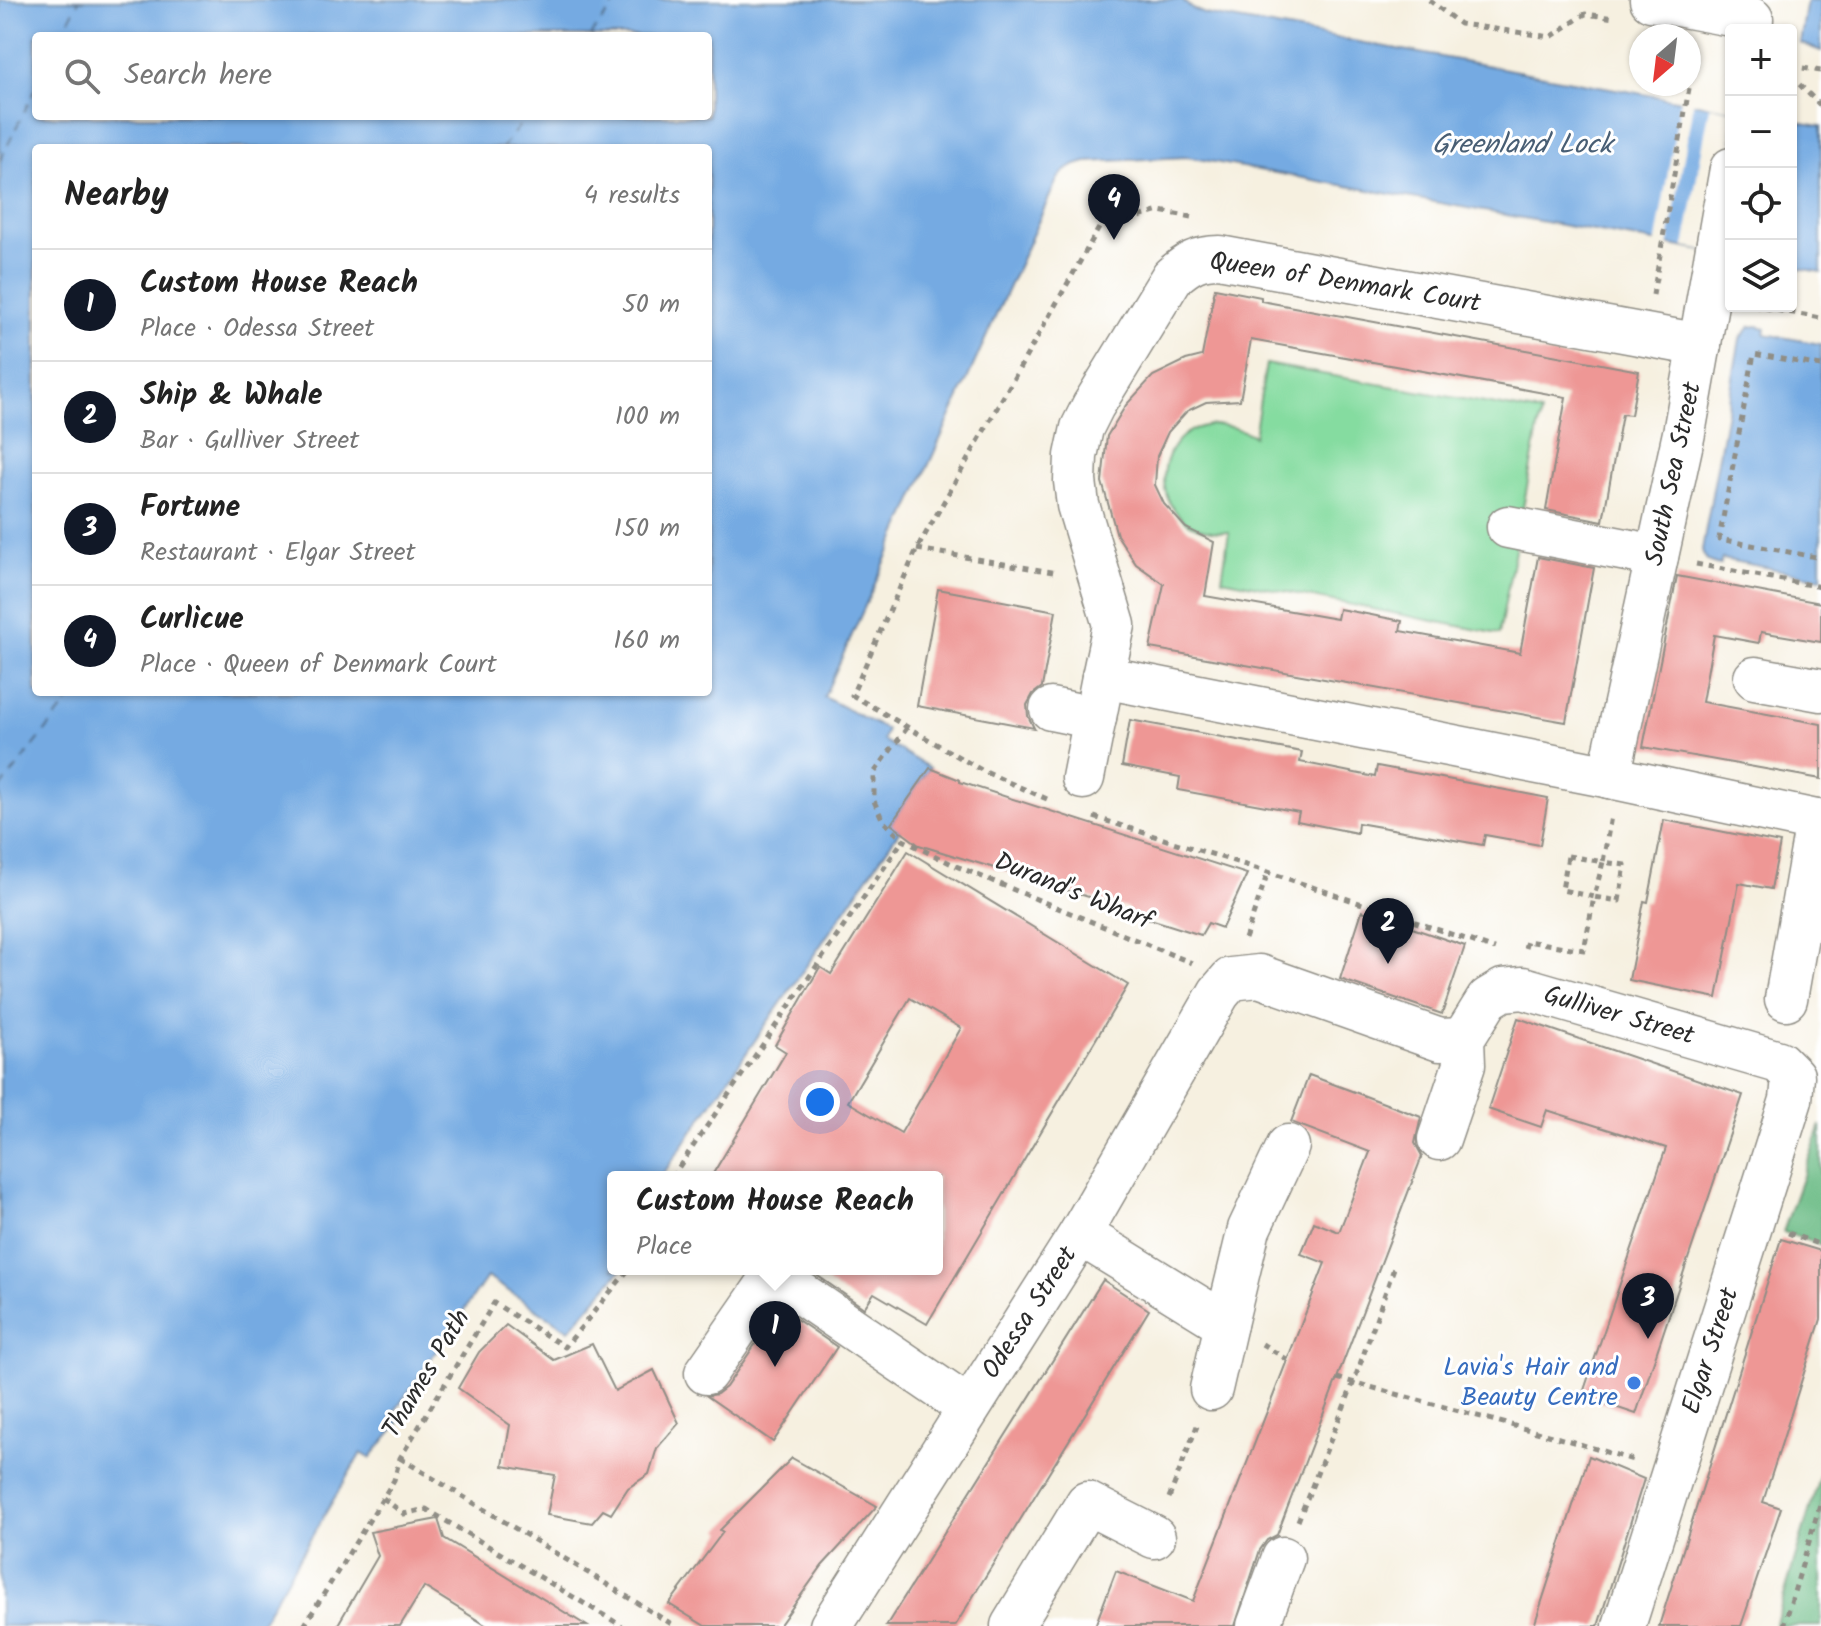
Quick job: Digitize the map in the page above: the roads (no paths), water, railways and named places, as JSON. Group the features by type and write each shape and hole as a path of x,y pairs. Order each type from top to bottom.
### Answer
{"street":[{"path":"1639,10 1753,16"},
{"name":"South Sea Street","path":"1613,778 1684,433 1725,203"},
{"name":"Queen of Denmark Court","path":"1083,778 1114,625 1078,505 1076,468 1082,428 1172,277 1187,263 1202,257 1219,257 1700,345"},
{"path":"1508,527 1657,556"},
{"path":"1103,677 1819,822 1786,999"},
{"path":"1755,678 1821,690"},
{"path":"1051,709 1095,718"},
{"name":"Gulliver Street","path":"1439,1139 1464,1065 1463,1039 1488,999 1522,973 1779,1062 1793,1076"},
{"name":"Odessa Street","path":"831,1626 1080,1234 1219,993 1231,979 1259,976 1440,1040 1463,1039"},
{"name":"Elgar Street","path":"1624,1626 1791,1100 1793,1076"},
{"path":"1211,1389 1249,1229 1288,1146"},
{"path":"1080,1234 1226,1324"},
{"path":"706,1373 774,1275 969,1408"},
{"path":"1012,1626 1087,1503 1154,1537"},
{"path":"1258,1626 1283,1558"}],"water":[{"name":"Greenland Lock","path":"0,0 1182,0 1205,14 1629,91 1629,96 1654,96 1725,109 1725,255 1187,157 1087,162 1063,173 1057,180 824,697 887,730 883,740 930,768 892,823 900,830 665,1171 607,1171 607,1275 617,1275 569,1330 487,1277 391,1417 399,1423 370,1458 361,1453 259,1626 0,1626"},
{"path":"1807,0 1821,0 1821,51 1800,43"},
{"path":"1797,122 1821,126 1821,272 1797,268"},
{"path":"1750,327 1766,328 1765,334 1821,344 1821,578 1722,559 1720,565 1706,559 1702,550 1740,339"}],"place":[{"name":"Curlicue","path":"1114,240"},
{"name":"Ship & Whale","path":"1388,964"},
{"name":"Fortune","path":"1648,1339"},
{"name":"Custom House Reach","path":"775,1367"},
{"name":"Lavia's Hair and Beauty Centre","path":"1634,1383"}]}
